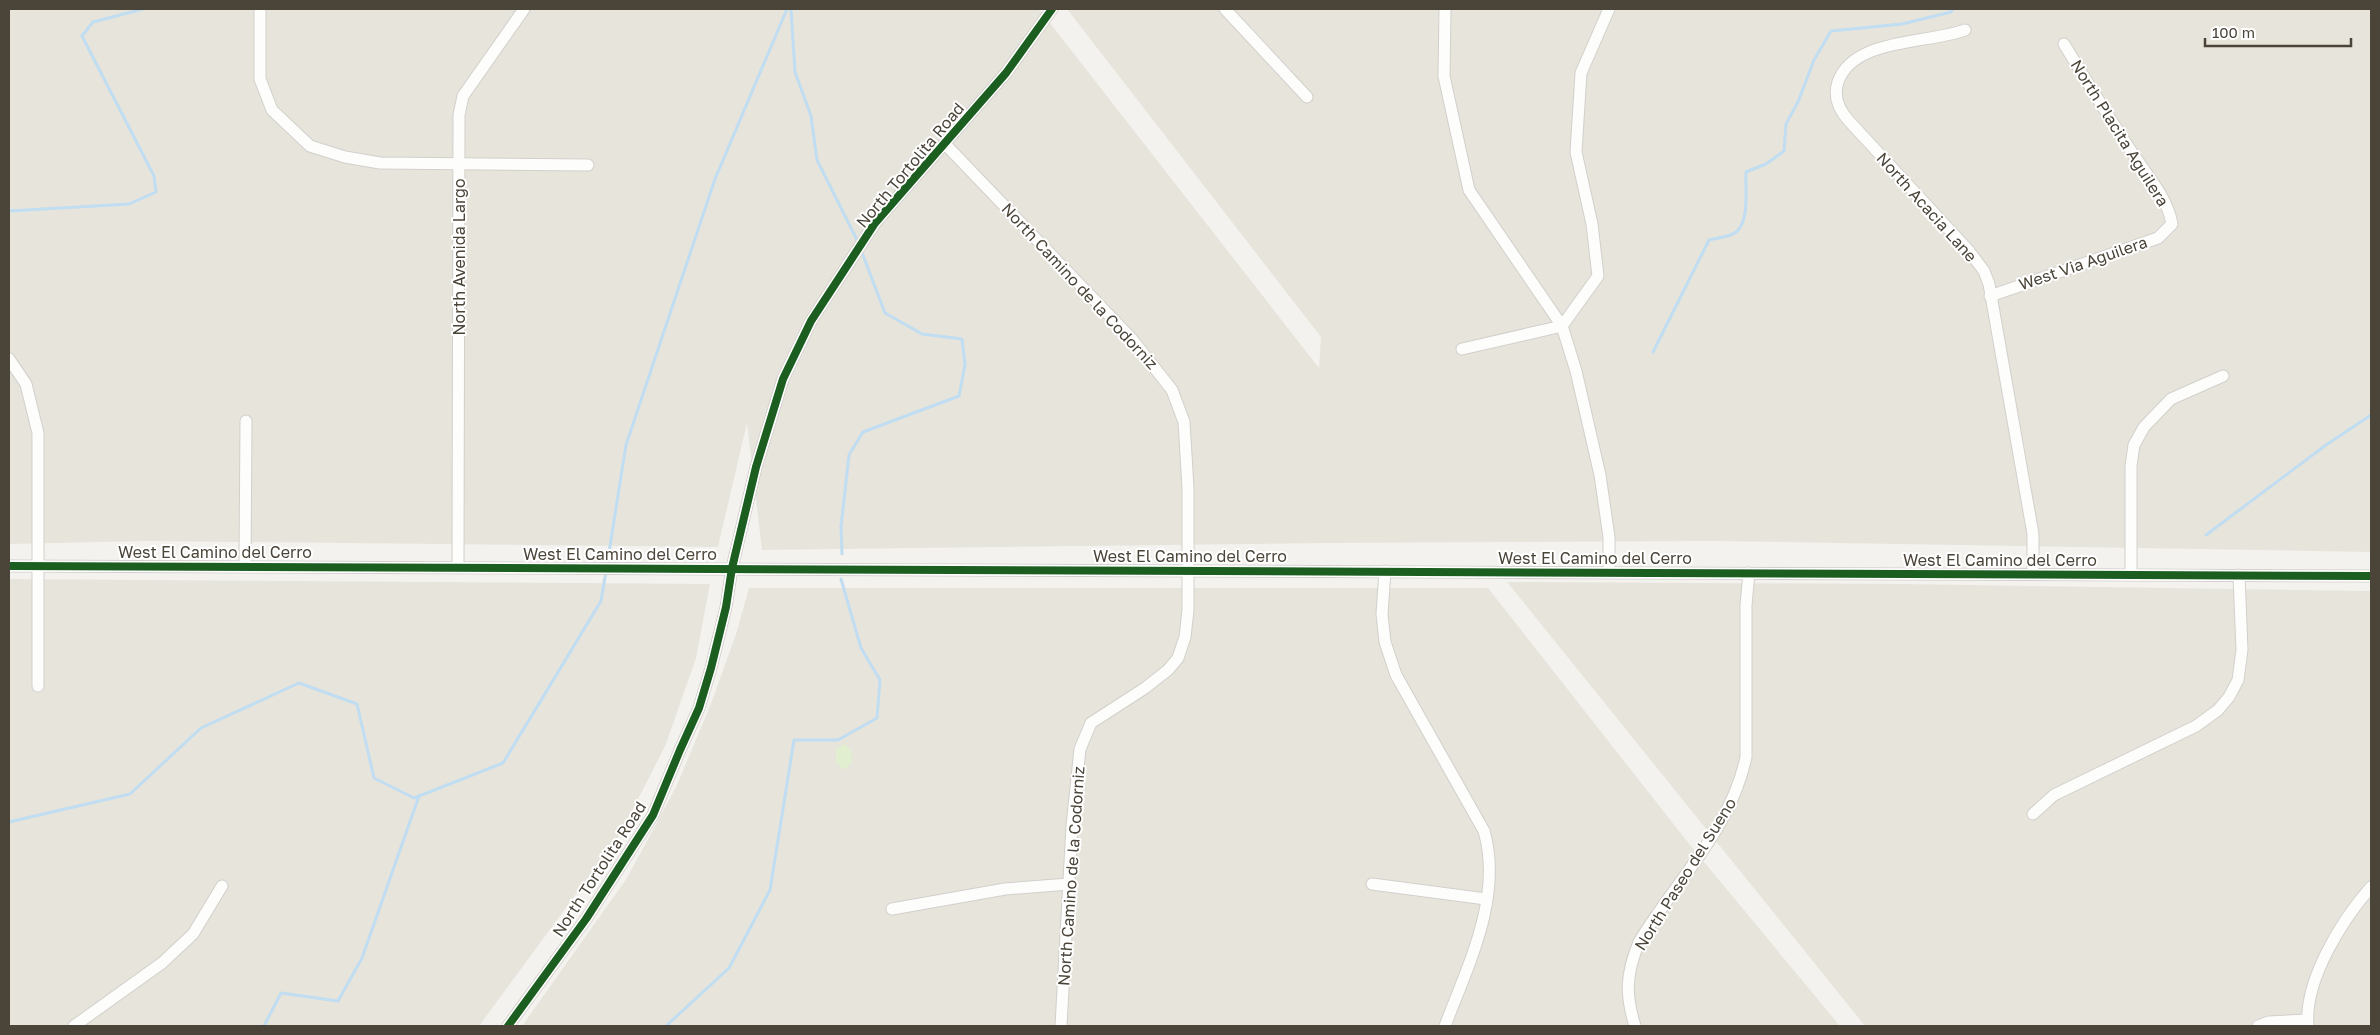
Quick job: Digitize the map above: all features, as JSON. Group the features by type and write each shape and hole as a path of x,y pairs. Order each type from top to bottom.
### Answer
{"street":[{"name":"North Avenida Largo","path":"260,9 260,79 272,110 310,146 345,157 380,163 460,165 458,566"},
{"path":"524,9 463,96 459,115 460,165 588,165"},
{"name":"North Tortolita Road","path":"508,1026 586,919 652,814 699,708 718,642 732,568 756,467 783,378 811,321 875,223 1006,73 1052,9"},
{"path":"1225,9 1307,97"},
{"path":"1446,9 1444,76 1469,190 1562,326 1576,371 1600,475 1609,537 1609,572"},
{"path":"1462,349 1562,326 1598,276 1592,224 1576,152 1581,73 1609,9"},
{"name":"North Acacia Lane","path":"1965,30 1949,36 1864,53 1844,70 1838,80 1836,96 1842,112 1849,121 1969,250 1984,271 1989,284 1997,325 2033,534 2033,574"},
{"name":"North Placita Aguilera","path":"2064,44 2113,124 2162,196 2170,211 2172,224"},
{"name":"North Camino de la Codorniz","path":"945,144 1131,338 1172,390 1184,422 1186,440 1188,570 1188,610 1185,637 1178,658 1168,670 1145,688 1092,723 1080,749 1069,884 1062,1026"},
{"name":"West Via Aguilera","path":"1990,296 2158,238 2166,233 2172,224"},
{"path":"9,359 26,384 38,433 38,686"},
{"path":"2131,574 2131,466 2134,446 2144,427 2171,399 2223,376"},
{"path":"244,566 246,421"},
{"name":"West El Camino del Cerro","path":"9,566 458,566 2371,576"},
{"path":"1385,571 1382,614 1385,642 1396,675 1484,831 1490,851 1491,875 1480,935 1445,1026"},
{"name":"North Paseo del Sueno","path":"1635,1026 1627,991 1631,962 1639,942 1718,829 1741,781 1746,757 1746,605 1749,572"},
{"path":"2033,814 2054,795 2196,726 2218,710 2229,697 2238,680 2242,650 2239,575"},
{"path":"892,909 1004,889 1069,884"},
{"path":"1372,884 1486,899"},
{"path":"74,1026 168,958 193,934 222,886"},
{"path":"2258,1026 2269,1022 2308,1023 2318,969 2353,907 2371,887"}],"shaded area":[{"path":"9,9 1039,9 1319,368 1321,337 1067,9 2371,9 2371,552 1713,541 1323,543 762,550 747,423 718,547 149,541 9,544"},
{"path":"9,579 710,584 696,658 666,744 621,833 479,1026 9,1026"},
{"path":"1507,582 1902,584 2371,591 2371,1026 1865,1026"},
{"path":"749,588 1488,588 1690,845 1840,1026 522,1026 627,878 677,785 712,701 736,634"}],"green space":[{"path":"844,744 851,750 852,762 847,768 842,769 836,762 836,749"}],"waterway":[{"path":"9,211 129,204 156,192 154,176 82,36 93,22 143,9"},
{"path":"607,565 626,445 715,179 787,9"},
{"path":"791,9 795,72 811,116 817,160 859,244"},
{"path":"1653,352 1709,240 1730,235 1740,227 1745,213 1746,172 1766,164 1784,151 1786,124 1798,102 1814,60 1831,31 1902,24 1951,12 1953,9"},
{"path":"842,554 841,527 849,455 863,432 959,396 965,365 962,339 922,334 885,313 861,250"},
{"path":"2206,535 2326,445 2371,415"},
{"path":"9,822 130,794 201,728 299,683 357,704 374,778 414,798 503,763 601,601 606,571"},
{"path":"666,1026 729,968 770,890 794,740 838,740 877,718 880,680 861,648 841,579"},
{"path":"264,1026 281,993 338,1001 362,958 419,796"}],"cycle path":[{"path":"508,1026 586,919 653,815 699,708 726,607 732,568 756,467 783,379 811,321 875,223 1006,73 1052,9"},
{"path":"9,566 2371,576"}]}
